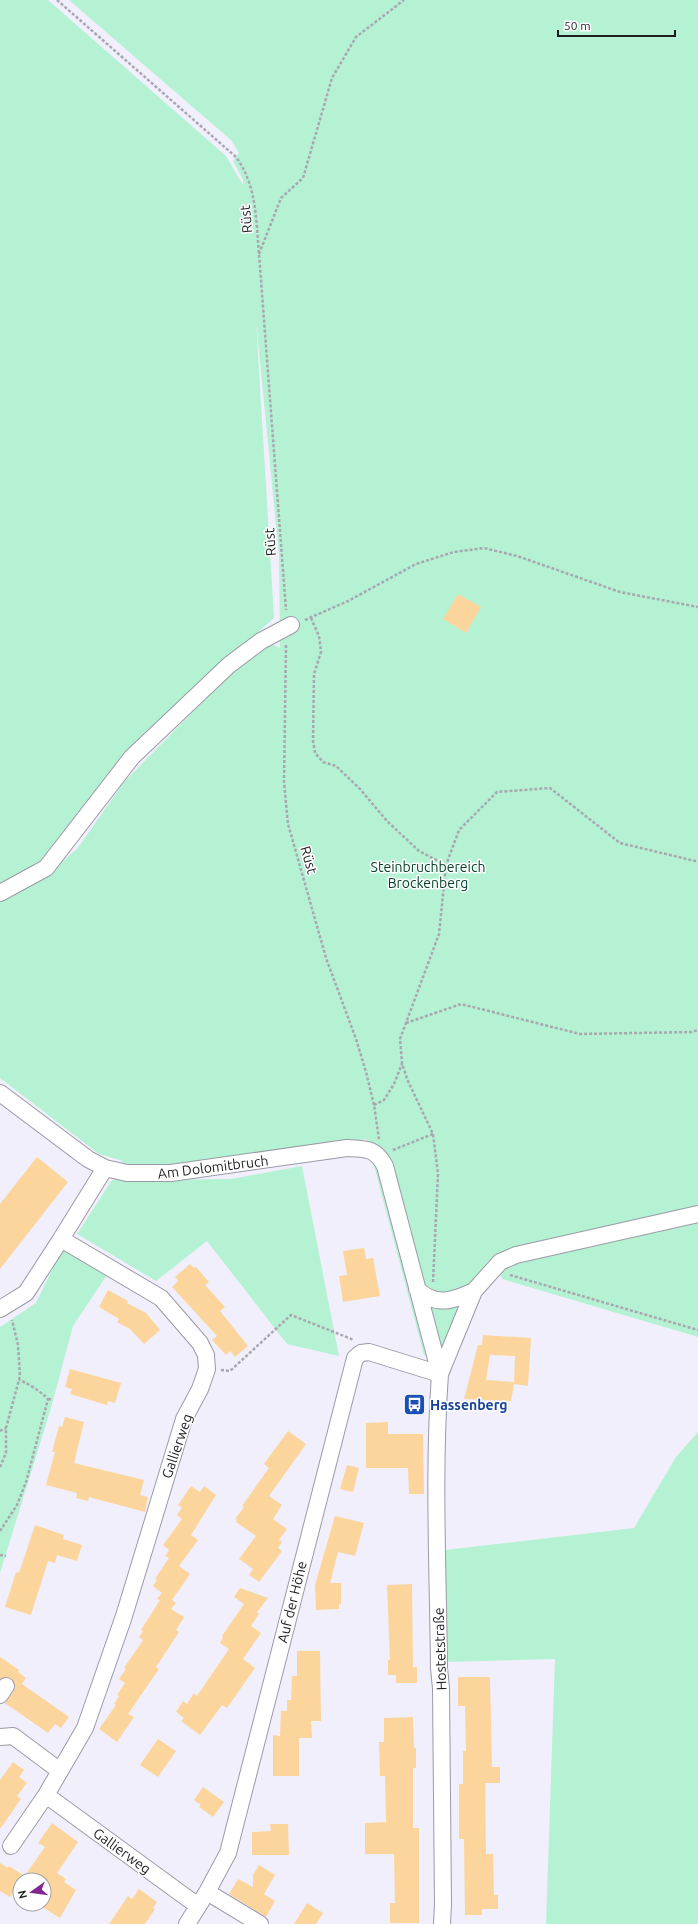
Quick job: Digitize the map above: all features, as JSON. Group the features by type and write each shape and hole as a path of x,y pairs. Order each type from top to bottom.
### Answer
{"street":[{"path":"0,893 46,868 132,757 229,665 261,641 289,626"},
{"name":"Am Dolomitbruch","path":"0,1093 77,1152 105,1168 127,1173 146,1175 234,1165 347,1148 365,1149 379,1155"},
{"name":"Hostetstraße","path":"379,1155 385,1166 440,1374"},
{"path":"3,1307 26,1293 105,1168"},
{"path":"417,1290 425,1297 433,1301 457,1299 474,1291 500,1262 516,1255 698,1214"},
{"path":"60,1239 161,1298 200,1343 206,1355 207,1369"},
{"name":"Hostetstraße","path":"442,1924 444,1904 442,1720 437,1505 438,1406 440,1374 474,1291"},
{"path":"361,1353 370,1352 386,1356 440,1374"},
{"name":"Auf der Höhe","path":"187,1924 207,1892 228,1853 350,1373 355,1358 361,1353"},
{"name":"Gallierweg","path":"11,1846 46,1795 85,1728 124,1616 184,1419 200,1389 207,1369"},
{"path":"0,1727 7,1737 60,1771"},
{"name":"Gallierweg","path":"46,1795 198,1906"},
{"path":"207,1892 260,1924"}],"path":[{"name":"Rüst","path":"57,0 236,157 245,170 251,184 254,197 259,254 289,626 284,782 288,824 326,958 356,1039 374,1105 379,1155"},
{"path":"259,254 280,198 303,178 332,78 356,37 404,0"},
{"path":"289,626 311,618 348,600 416,564 454,552 484,548 517,556 620,592 698,607"},
{"path":"311,618 319,636 321,652 314,674 313,741 315,753 323,762 336,766 360,789 387,821 419,851 446,865"},
{"path":"433,1301 438,1174 433,1134 407,1079 402,1063 400,1039 439,934 446,865 459,830 497,792 550,788 620,843 695,861 698,860"},
{"path":"406,1023 461,1004 580,1034 692,1032 698,1030"},
{"path":"374,1105 384,1100 394,1084 402,1063"},
{"path":"379,1155 433,1134"},
{"path":"492,1271 698,1330"},
{"path":"0,1467 6,1453 6,1428 19,1380 20,1360 14,1324 3,1307"},
{"path":"207,1369 230,1371 291,1315 353,1339 361,1353"},
{"path":"19,1380 28,1383 34,1389 44,1394 48,1399 53,1400"},
{"path":"0,1531 17,1505 26,1482 48,1399"},
{"path":"0,1431 6,1428"},
{"path":"0,1555 6,1556"}],"green space":[{"name":"Steinbruchbereich Brockenberg","path":"0,0 48,0 226,156 243,185 243,180 233,161 239,153 232,141 69,0 698,0 698,1337 502,1279 493,1257 487,1262 436,1358 424,1355 367,1139 175,1169 129,1167 120,1160 99,1154 0,1078 0,900 47,874 77,849 124,782 234,670 270,643 280,648 279,555 256,321 274,618 190,693 40,865 0,885"},
{"path":"302,1166 339,1356 287,1344 207,1241 156,1281 77,1234 112,1180 231,1179"},
{"path":"63,1247 107,1275 73,1326 51,1408 0,1573 0,1327 36,1303"},
{"path":"698,1432 698,1924 546,1924 555,1659 447,1662 445,1550 634,1528 676,1457"}],"building":[{"path":"458,594 481,607 466,633 443,619"},
{"path":"37,1157 68,1182 0,1269 0,1204"},
{"path":"364,1248 366,1259 373,1258 380,1296 343,1302 339,1276 347,1275 343,1251"},
{"path":"190,1264 194,1268 196,1267 209,1282 205,1285 225,1307 220,1311 248,1346 235,1357 230,1351 226,1355 212,1340 217,1336 172,1287 178,1281 175,1277"},
{"path":"108,1290 128,1301 127,1303 146,1313 160,1330 144,1344 130,1329 117,1322 119,1319 99,1307"},
{"path":"483,1335 531,1338 528,1386 514,1384 511,1401 464,1399 478,1345 482,1345","holes":["490,1355 515,1356 514,1382 486,1380"]},
{"path":"70,1369 121,1383 115,1403 108,1401 107,1405 70,1394 72,1389 65,1387"},
{"path":"65,1417 84,1422 74,1463 144,1480 140,1495 148,1497 145,1512 89,1497 88,1501 76,1498 77,1493 46,1485 55,1452 52,1452 59,1426 62,1427"},
{"path":"388,1422 388,1434 423,1434 424,1494 409,1494 408,1468 366,1468 366,1423"},
{"path":"288,1431 306,1444 269,1496 282,1505 273,1519 287,1529 279,1540 282,1542 278,1548 282,1551 259,1582 249,1575 253,1569 239,1559 256,1536 236,1522 237,1520 235,1519 244,1507 242,1506 269,1468 264,1464"},
{"path":"347,1465 359,1468 353,1492 340,1489"},
{"path":"191,1486 200,1492 204,1486 216,1495 191,1535 198,1540 179,1566 190,1574 172,1600 176,1603 171,1609 184,1617 176,1630 179,1632 156,1667 159,1669 128,1714 134,1717 117,1742 99,1729 116,1705 114,1704 119,1696 117,1695 125,1683 119,1679 126,1669 124,1668 143,1640 139,1637 143,1631 141,1630 160,1600 157,1599 162,1593 153,1586 157,1580 155,1579 169,1558 165,1556 169,1550 163,1545 182,1519 177,1515 182,1508 178,1505"},
{"path":"335,1516 364,1523 355,1556 338,1552 330,1583 341,1583 341,1604 339,1604 339,1609 316,1610 315,1585"},
{"path":"35,1525 64,1535 63,1539 82,1545 77,1561 57,1555 55,1563 48,1561 31,1615 5,1607 16,1572 19,1573"},
{"path":"412,1584 413,1667 417,1667 417,1683 396,1683 396,1675 388,1675 388,1660 390,1660 387,1585"},
{"path":"240,1588 268,1598 257,1612 259,1614 251,1626 261,1633 243,1659 255,1668 227,1708 222,1705 200,1735 181,1721 184,1718 176,1712 183,1701 187,1704 194,1693 197,1696 229,1649 220,1643 223,1637 222,1636 244,1604 234,1597"},
{"path":"297,1651 320,1651 321,1721 311,1721 312,1738 299,1738 299,1776 273,1776 273,1735 280,1736 281,1711 287,1711 287,1700 291,1700 292,1676 297,1676"},
{"path":"0,1657 19,1670 18,1672 26,1678 22,1684 69,1717 61,1728 55,1724 48,1733 5,1703 14,1691 15,1686 11,1678 6,1677 0,1679"},
{"path":"458,1677 490,1677 492,1767 500,1767 500,1783 485,1783 486,1854 493,1854 494,1895 498,1895 498,1909 482,1909 482,1915 465,1915 464,1839 459,1839 459,1784 463,1784 463,1751 466,1751 465,1706 458,1706"},
{"path":"413,1717 416,1768 413,1768 413,1828 419,1828 419,1923 390,1923 390,1903 395,1903 394,1854 365,1854 365,1823 386,1822 385,1776 380,1776 379,1742 384,1742 384,1718"},
{"path":"158,1739 176,1751 158,1777 140,1765"},
{"path":"13,1762 24,1770 19,1777 27,1783 17,1796 21,1799 0,1829 0,1780"},
{"path":"203,1787 224,1802 213,1817 199,1807 201,1805 194,1800"},
{"path":"52,1823 78,1842 57,1873 66,1879 64,1882 76,1890 60,1918 50,1912 52,1912 52,1872 27,1872 45,1847 38,1843"},
{"path":"270,1824 288,1824 289,1855 252,1855 252,1832 271,1831"},
{"path":"0,1863 8,1868 9,1866 18,1872 12,1872 12,1894 10,1897 0,1891"},
{"path":"259,1865 275,1875 264,1894 275,1901 266,1917 229,1894 238,1879 253,1887 253,1875"},
{"path":"139,1889 157,1902 153,1908 155,1909 145,1924 109,1924 128,1896 132,1899"},
{"path":"307,1903 323,1913 316,1924 294,1924"}],"place":[{"name":"Hassenberg","path":"415,1405"}]}
